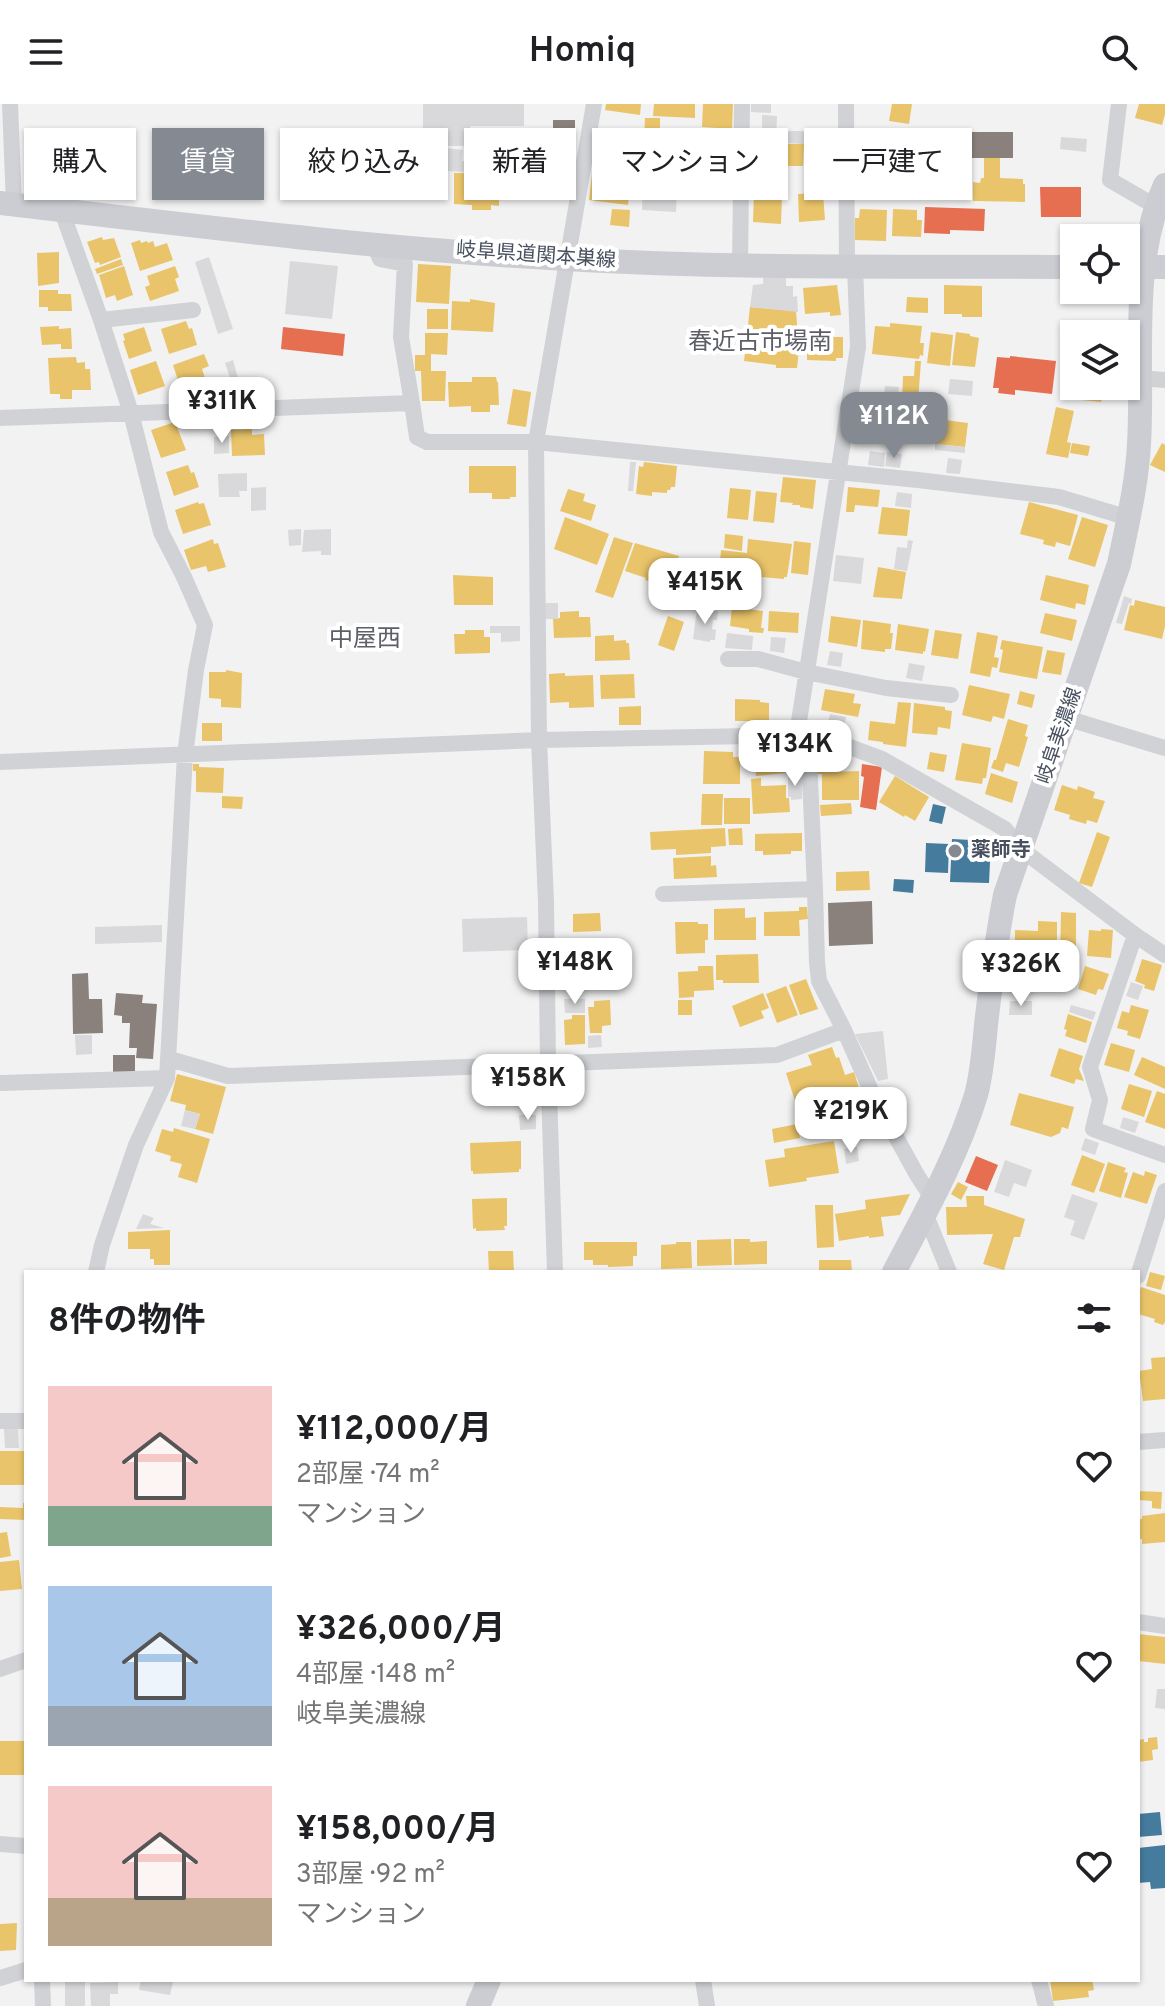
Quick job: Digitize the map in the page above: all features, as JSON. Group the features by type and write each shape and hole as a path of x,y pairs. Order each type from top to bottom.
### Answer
{"main road":[{"name":"岐阜美濃線","path":"1140,360 1145,267 1160,195"},
{"name":"岐阜県道関本巣線","path":"7,204 375,246 566,259 740,266 1060,267"},
{"name":"岐阜美濃線","path":"895,1270 959,1141 976,1092 1005,895 1119,564 1139,445 1139,400"},
{"path":"478,2006 488,1982"}],"street":[{"path":"7,204 10,104"},
{"path":"555,1270 539,740 536,442 594,104"},
{"path":"740,266 742,104"},
{"path":"846,104 851,266 858,347 806,672 802,734 815,889 817,962 819,981 873,1095 917,1175 948,1270"},
{"path":"1119,104 1110,180 1160,195"},
{"path":"61,209 131,413 161,532 205,625 185,755 167,1078 136,1145 96,1270"},
{"path":"375,246 380,259 405,264 401,337 417,437 427,442 536,442 1030,492 1059,497 1129,518"},
{"path":"101,320 193,310"},
{"path":"1140,378 1165,380"},
{"path":"0,418 412,403"},
{"path":"728,659 758,659 886,688 951,695"},
{"path":"1066,718 1165,748"},
{"path":"0,762 539,740 802,734 831,740 882,759 1005,829 1021,849 1165,955"},
{"path":"663,894 815,889"},
{"path":"1135,935 1090,1067 1100,1100 1093,1129 1165,1155"},
{"path":"170,1059 228,1076 777,1055 844,1030"},
{"path":"0,1083 167,1078"},
{"path":"1140,1270 1165,1191"},
{"path":"0,1421 24,1421"},
{"path":"1140,1442 1165,1440"},
{"path":"1140,1622 1165,1626"},
{"path":"0,1669 24,1661"},
{"path":"0,1844 24,1846"},
{"path":"0,1978 24,1971"},
{"path":"42,1982 43,2006"},
{"path":"703,1982 707,2006"},
{"path":"1040,1982 1046,2006"}],"building: 住宅":[{"path":"606,104 641,104 640,115 605,110"},
{"path":"654,104 695,104 695,118 653,116"},
{"path":"703,104 733,104 732,128 702,127"},
{"path":"892,104 912,104 909,124 889,121"},
{"path":"1139,104 1165,104 1162,125 1135,118"},
{"path":"645,118 660,118 660,128 645,128"},
{"path":"788,144 804,144 803,166 788,166"},
{"path":"984,158 1000,158 1000,178 1023,179 1025,202 973,201 973,182 980,183 984,178"},
{"path":"454,173 464,173 464,200 499,200 499,206 491,205 491,210 472,210 472,205 454,204"},
{"path":"592,175 592,200 629,200 628,205 589,200"},
{"path":"798,194 804,194 804,200 824,200 825,220 799,222"},
{"path":"754,200 782,200 781,224 753,222"},
{"path":"612,209 630,210 629,227 610,225"},
{"path":"860,209 887,210 886,241 855,240 855,218 859,218"},
{"path":"893,209 917,210 917,220 922,220 921,237 892,236"},
{"path":"102,237 103,240 114,238 121,257 100,265 99,262 95,263 87,242"},
{"path":"140,240 141,243 153,241 155,247 167,243 173,260 140,271 131,243"},
{"path":"59,252 59,283 38,286 37,253"},
{"path":"121,259 123,265 97,274 95,269"},
{"path":"418,264 451,266 449,304 416,302"},
{"path":"124,266 133,295 117,301 115,295 106,298 99,275"},
{"path":"175,266 179,291 150,301 145,287 150,285 147,276"},
{"path":"837,285 841,315 830,316 830,312 805,314 803,288"},
{"path":"944,285 982,286 982,317 944,314"},
{"path":"39,290 71,294 72,311 48,311 48,307 39,307"},
{"path":"907,297 928,298 928,313 906,312"},
{"path":"470,299 495,303 493,332 451,330 452,301 470,302"},
{"path":"750,307 796,311 797,368 776,368 776,365 744,361"},
{"path":"427,309 448,309 448,329 427,329"},
{"path":"186,321 189,329 192,328 197,345 169,354 161,329"},
{"path":"890,323 922,326 920,343 924,343 923,356 920,355 919,359 872,354 875,326 890,327"},
{"path":"59,326 59,329 71,328 72,349 61,349 61,344 42,345 40,327"},
{"path":"144,327 152,351 129,359 123,334"},
{"path":"931,332 953,335 950,366 927,363"},
{"path":"956,332 979,338 975,367 952,365"},
{"path":"425,333 448,333 447,355 431,354 431,371 446,371 445,401 422,401 421,371 415,371 415,355 425,355"},
{"path":"807,337 843,337 843,358 836,358 836,361 807,360"},
{"path":"204,354 209,366 202,369 206,381 181,389 173,365"},
{"path":"76,357 77,363 85,362 85,369 90,369 91,390 72,390 72,399 60,399 60,394 50,394 48,358"},
{"path":"156,361 165,386 138,395 130,370"},
{"path":"915,361 921,361 918,402 902,400 903,376 914,376"},
{"path":"472,377 496,377 499,405 490,405 490,412 471,412 471,406 449,407 448,382 472,382"},
{"path":"513,389 531,392 526,427 507,424"},
{"path":"1056,407 1074,411 1067,442 1071,443 1068,458 1046,454"},
{"path":"891,411 918,414 915,441 888,438"},
{"path":"861,412 888,414 885,441 859,439"},
{"path":"938,419 968,423 965,447 935,444"},
{"path":"175,422 186,450 161,458 151,430"},
{"path":"252,429 252,435 264,434 265,455 232,456 231,430"},
{"path":"1072,443 1090,446 1088,456 1070,453"},
{"path":"1162,443 1165,445 1165,472 1150,465"},
{"path":"644,462 677,466 675,487 667,493 652,492 652,496 636,494 639,466 643,467"},
{"path":"188,465 199,487 174,496 166,472"},
{"path":"469,466 516,466 516,497 492,499 492,493 469,493"},
{"path":"783,477 816,480 813,509 780,502"},
{"path":"848,487 880,490 878,507 855,505 854,512 846,512"},
{"path":"730,488 751,490 748,520 727,518"},
{"path":"568,489 585,494 583,501 596,505 591,521 560,511"},
{"path":"756,491 777,493 774,523 753,521"},
{"path":"1029,502 1078,515 1070,546 1056,542 1055,547 1043,544 1044,540 1020,534"},
{"path":"204,503 211,525 183,534 175,510"},
{"path":"882,507 910,510 907,536 878,534"},
{"path":"565,517 609,534 597,565 554,549"},
{"path":"1082,517 1108,525 1095,567 1068,559"},
{"path":"725,534 743,536 742,551 724,548"},
{"path":"614,537 633,543 613,598 595,592"},
{"path":"213,539 214,544 218,543 226,567 208,572 206,566 191,570 184,550"},
{"path":"748,539 792,544 787,577 749,576 749,573 741,572 739,588 717,586 717,562 720,562 721,550 747,553"},
{"path":"794,541 811,543 808,575 791,573"},
{"path":"635,543 679,556 668,586 625,571"},
{"path":"681,558 703,566 697,584 675,576"},
{"path":"878,567 906,572 902,599 873,597"},
{"path":"453,575 493,577 493,605 454,605"},
{"path":"1046,575 1089,585 1085,605 1076,603 1075,609 1040,600"},
{"path":"1135,600 1165,607 1162,639 1124,630 1130,605 1134,606"},
{"path":"732,607 763,611 763,633 730,626"},
{"path":"579,611 579,617 590,617 591,637 554,638 553,619 560,618 560,612"},
{"path":"769,611 799,613 798,633 768,631"},
{"path":"1045,613 1077,620 1072,641 1040,633"},
{"path":"668,616 684,622 674,651 658,645"},
{"path":"831,616 861,620 857,647 828,642"},
{"path":"863,620 891,624 891,649 885,649 885,652 861,649"},
{"path":"898,624 929,629 923,654 895,650"},
{"path":"465,630 484,630 484,637 490,637 490,653 455,654 454,634 465,634"},
{"path":"935,630 962,634 958,659 931,655"},
{"path":"977,632 998,636 994,657 999,658 997,668 992,667 990,677 970,673"},
{"path":"614,635 614,641 626,640 629,643 630,660 595,661 595,636"},
{"path":"1002,640 1043,647 1037,679 999,672"},
{"path":"1047,650 1065,653 1061,675 1042,672"},
{"path":"226,670 242,673 241,708 221,707 221,699 209,698 209,672"},
{"path":"565,673 565,676 593,675 594,707 569,708 569,702 550,703 549,674"},
{"path":"634,674 635,698 601,699 600,675"},
{"path":"969,685 1010,694 1004,719 993,716 991,722 962,715"},
{"path":"825,689 855,694 853,703 861,704 858,717 821,710"},
{"path":"1020,691 1035,695 1032,708 1017,704"},
{"path":"735,699 769,703 769,721 735,721"},
{"path":"898,702 911,703 906,747 868,740 870,721 895,724"},
{"path":"914,703 945,707 945,710 952,711 950,729 938,727 937,735 912,733"},
{"path":"641,706 641,725 619,725 619,707"},
{"path":"1008,719 1028,725 1025,736 1028,737 1019,767 1006,763 1003,772 991,768"},
{"path":"202,723 222,723 222,741 202,741"},
{"path":"795,743 798,764 794,764 795,772 756,776 753,747"},
{"path":"962,743 991,748 986,778 983,778 982,784 955,780"},
{"path":"704,751 733,752 733,757 740,757 740,784 703,784"},
{"path":"817,751 830,751 831,772 859,771 859,800 822,800 822,774 817,774"},
{"path":"930,752 947,755 944,772 927,769"},
{"path":"193,764 224,768 223,793 196,792"},
{"path":"991,773 1018,782 1012,803 985,794"},
{"path":"895,776 929,797 915,821 879,802"},
{"path":"761,778 761,786 786,785 790,812 753,814 751,779"},
{"path":"1062,785 1095,792 1093,798 1105,801 1097,823 1087,820 1086,824 1069,819 1070,815 1054,810"},
{"path":"702,794 723,794 722,825 701,825"},
{"path":"222,796 243,797 242,809 222,808"},
{"path":"724,798 750,798 750,824 724,824"},
{"path":"851,803 852,814 821,816 820,805"},
{"path":"725,828 726,846 711,847 711,853 676,855 676,849 651,850 650,832"},
{"path":"742,828 743,845 729,845 728,829"},
{"path":"1097,832 1110,837 1092,887 1079,883"},
{"path":"802,833 802,851 763,855 763,851 755,851 755,834"},
{"path":"711,856 711,866 716,865 717,877 674,879 673,858"},
{"path":"869,871 870,890 836,891 836,872"},
{"path":"799,907 807,907 808,919 799,920 800,936 764,936 764,912 799,911"},
{"path":"745,908 745,918 756,917 756,940 714,940 714,909"},
{"path":"1061,912 1076,913 1076,959 1060,959"},
{"path":"600,913 601,931 573,932 573,914"},
{"path":"1038,921 1057,922 1057,960 1015,960 1015,930 1038,931"},
{"path":"675,922 708,924 705,953 676,954"},
{"path":"1089,930 1113,930 1111,958 1087,956"},
{"path":"566,941 583,941 583,953 566,954"},
{"path":"586,943 609,945 610,969 586,970"},
{"path":"758,954 759,983 723,983 723,980 716,980 716,955"},
{"path":"584,957 584,981 560,981 560,959"},
{"path":"1142,959 1162,965 1154,991 1135,981"},
{"path":"1050,964 1072,968 1068,988 1046,988"},
{"path":"698,966 713,966 714,990 694,991 694,997 679,998 678,972 698,971"},
{"path":"1085,966 1109,974 1103,990 1098,989 1096,995 1078,989"},
{"path":"806,979 818,1009 800,1015 789,985"},
{"path":"786,986 798,1015 777,1023 766,994"},
{"path":"763,993 769,1008 761,1011 764,1018 740,1027 732,1006"},
{"path":"610,1000 611,1025 602,1026 602,1033 590,1033 588,1007 594,1007 594,1001"},
{"path":"678,1000 692,1000 692,1015 678,1015"},
{"path":"1131,1005 1149,1010 1140,1039 1117,1028 1122,1011 1129,1013"},
{"path":"1068,1014 1092,1022 1086,1043 1065,1036"},
{"path":"572,1015 585,1015 585,1044 565,1045 564,1020 572,1019"},
{"path":"1111,1043 1135,1050 1129,1072 1104,1065"},
{"path":"832,1047 845,1075 854,1072 865,1107 852,1112 844,1088 796,1104 786,1073 812,1065 808,1055"},
{"path":"1059,1048 1083,1056 1079,1069 1084,1081 1076,1079 1074,1084 1050,1076"},
{"path":"1142,1057 1165,1067 1165,1089 1134,1075"},
{"path":"177,1074 226,1087 213,1134 195,1129 200,1114 185,1110 186,1105 170,1101"},
{"path":"528,1079 528,1104 514,1105 514,1101 503,1101 503,1080"},
{"path":"1129,1084 1152,1091 1144,1117 1121,1109"},
{"path":"1157,1091 1165,1094 1165,1129 1145,1122"},
{"path":"1019,1093 1074,1107 1068,1129 1062,1127 1060,1133 1051,1137 1010,1125"},
{"path":"797,1124 800,1138 774,1143 772,1129"},
{"path":"174,1128 210,1139 197,1183 178,1177 182,1164 170,1161 171,1156 155,1151 162,1129 173,1132"},
{"path":"521,1141 519,1172 473,1174 471,1171 470,1143"},
{"path":"834,1141 839,1173 769,1187 765,1160 785,1157 784,1149"},
{"path":"1082,1155 1105,1164 1094,1193 1071,1185"},
{"path":"1108,1162 1126,1168 1124,1172 1128,1173 1121,1198 1099,1191"},
{"path":"1145,1171 1157,1175 1147,1204 1124,1197 1133,1172 1144,1176"},
{"path":"958,1182 968,1187 961,1200 951,1194"},
{"path":"910,1194 900,1215 881,1217 884,1236 839,1241 835,1214 866,1209 865,1200"},
{"path":"966,1196 984,1196 984,1205 1025,1219 1020,1237 1014,1237 1004,1270 983,1264 993,1234 947,1235 946,1207 967,1207"},
{"path":"507,1198 505,1230 473,1229 472,1199"},
{"path":"815,1205 833,1205 834,1247 817,1248"},
{"path":"170,1230 170,1265 154,1265 154,1259 150,1259 150,1249 128,1249 128,1232"},
{"path":"731,1239 732,1265 697,1266 697,1240"},
{"path":"734,1239 767,1241 767,1264 734,1265"},
{"path":"584,1242 637,1242 637,1256 633,1256 633,1266 593,1265 593,1260 584,1260"},
{"path":"691,1242 692,1268 661,1269 661,1245"},
{"path":"488,1251 513,1251 514,1270 489,1270"},
{"path":"819,1260 851,1260 852,1270 819,1270"},
{"path":"1150,1272 1165,1276 1161,1290 1146,1286"},
{"path":"1141,1287 1165,1295 1163,1325 1140,1315"},
{"path":"1165,1357 1165,1399 1143,1401 1140,1371 1152,1369 1151,1358"},
{"path":"0,1451 24,1451 24,1485 0,1485"},
{"path":"1140,1491 1162,1492 1161,1509 1152,1508 1152,1501 1140,1500"},
{"path":"24,1503 24,1520 0,1519 0,1507 23,1508"},
{"path":"1165,1513 1165,1542 1142,1544 1142,1516"},
{"path":"7,1532 11,1556 0,1558 0,1533"},
{"path":"19,1560 22,1589 0,1591 0,1562"},
{"path":"1140,1634 1165,1637 1165,1664 1140,1661"},
{"path":"1157,1737 1158,1749 1152,1750 1153,1760 1140,1762 1140,1740 1148,1742 1148,1738"},
{"path":"0,1741 24,1741 24,1775 0,1775"},
{"path":"17,1923 16,1950 0,1951 0,1924"},
{"path":"1050,1982 1092,1982 1094,1990 1088,1991 1089,1997 1053,2001"}],"building: 商業":[{"path":"1040,187 1081,187 1081,217 1041,217"},
{"path":"925,207 985,209 984,231 924,233"},
{"path":"283,327 345,334 343,356 281,349"},
{"path":"997,357 1056,361 1052,394 1015,390 1015,395 998,393 999,388 993,388"},
{"path":"862,764 882,767 876,810 860,807 864,777 861,776"},
{"path":"976,1156 998,1165 987,1191 965,1182"}],"building: 公共":[{"path":"933,804 946,807 942,824 929,821"},
{"path":"952,839 991,841 989,883 950,882"},
{"path":"926,843 949,844 948,873 925,872"},
{"path":"894,879 914,880 913,893 893,891"},
{"path":"1160,1812 1162,1835 1140,1837 1140,1814"},
{"path":"1165,1845 1165,1888 1151,1889 1150,1882 1140,1883 1140,1848"}],"building: 工業":[{"path":"553,120 575,120 575,128 553,128"},
{"path":"972,132 1013,132 1013,158 972,158"},
{"path":"872,901 873,944 829,946 828,903"},
{"path":"88,973 89,999 102,999 103,1033 73,1034 72,974"},
{"path":"116,993 143,995 142,1003 157,1004 153,1059 136,1058 137,1048 129,1048 130,1023 122,1023 122,1016 114,1015"},
{"path":"113,1055 135,1055 135,1073 113,1073"}],"building: その他":[{"path":"423,104 524,104 524,126 464,128 464,146 448,146 448,128 423,128"},
{"path":"751,104 771,104 771,113 751,112"},
{"path":"762,115 777,116 776,128 762,128"},
{"path":"788,131 804,131 804,144 788,143"},
{"path":"1061,137 1087,139 1086,152 1060,149"},
{"path":"448,148 463,150 464,172 448,171"},
{"path":"642,200 676,200 676,212 642,210"},
{"path":"209,257 233,329 218,334 195,262"},
{"path":"290,261 338,266 332,319 285,314"},
{"path":"763,277 786,278 786,286 793,286 793,297 797,296 798,312 750,307 753,285 763,284"},
{"path":"233,360 239,382 232,384 225,363"},
{"path":"950,379 973,381 972,396 948,394"},
{"path":"885,386 899,387 897,401 884,399"},
{"path":"229,436 229,453 214,454 214,437"},
{"path":"935,444 965,447 965,453 935,450"},
{"path":"870,451 885,453 884,467 868,465"},
{"path":"887,452 902,454 900,468 885,466"},
{"path":"948,458 962,460 960,474 946,473"},
{"path":"630,462 636,462 633,491 628,491"},
{"path":"247,473 247,491 239,491 240,497 219,497 218,474"},
{"path":"266,487 266,510 251,511 251,488"},
{"path":"897,492 912,494 911,508 895,506"},
{"path":"301,529 301,545 289,546 288,530"},
{"path":"331,529 331,555 321,555 321,551 302,552 304,530"},
{"path":"908,540 913,541 907,571 894,569 897,547 907,548"},
{"path":"836,555 864,558 861,584 833,581"},
{"path":"1124,596 1132,599 1131,604 1122,624 1116,623"},
{"path":"543,603 558,603 558,619 543,619"},
{"path":"697,609 718,612 712,629 716,630 715,640 693,639"},
{"path":"490,626 520,626 520,641 501,642 501,633 490,633"},
{"path":"727,633 753,636 752,650 725,648"},
{"path":"771,637 786,638 784,653 770,651"},
{"path":"830,651 843,653 841,667 827,665"},
{"path":"909,663 925,666 922,681 906,678"},
{"path":"830,714 846,717 843,732 827,729"},
{"path":"802,777 802,799 791,800 788,797 788,778"},
{"path":"527,917 528,950 463,952 462,919"},
{"path":"162,925 162,942 95,944 95,927"},
{"path":"1131,982 1143,986 1138,1000 1126,996"},
{"path":"564,999 585,999 585,1013 565,1013"},
{"path":"1010,1001 1032,1001 1032,1015 1009,1015"},
{"path":"1071,1005 1096,1012 1093,1020 1069,1012"},
{"path":"883,1031 888,1079 878,1081 855,1034"},
{"path":"75,1035 92,1035 92,1054 76,1055"},
{"path":"601,1035 602,1047 588,1048 588,1036"},
{"path":"185,1110 200,1114 195,1129 181,1126"},
{"path":"519,1115 536,1115 536,1129 520,1130"},
{"path":"1123,1117 1139,1122 1135,1133 1120,1128"},
{"path":"1085,1138 1099,1143 1095,1155 1081,1150"},
{"path":"857,1147 859,1161 846,1164 844,1149"},
{"path":"1005,1160 1032,1170 1026,1187 1014,1183 1009,1197 994,1192"},
{"path":"1072,1194 1098,1203 1084,1240 1070,1235 1075,1221 1064,1217"},
{"path":"143,1214 154,1218 150,1224 164,1228 136,1229"},
{"path":"4,1429 18,1429 19,1448 5,1448"},
{"path":"1157,1689 1165,1689 1165,1709 1155,1708"},
{"path":"65,1982 85,1982 85,2006 65,2006"},
{"path":"118,1982 118,1994 110,1994 110,2006 91,2006 90,1983"},
{"path":"141,1982 173,1982 170,1995 139,1990"}],"place":[{"name":"薬師寺","path":"955,851"}],"district":[{"name":"春近古市場南","path":"760,343"},
{"name":"中屋西","path":"365,640"}]}
